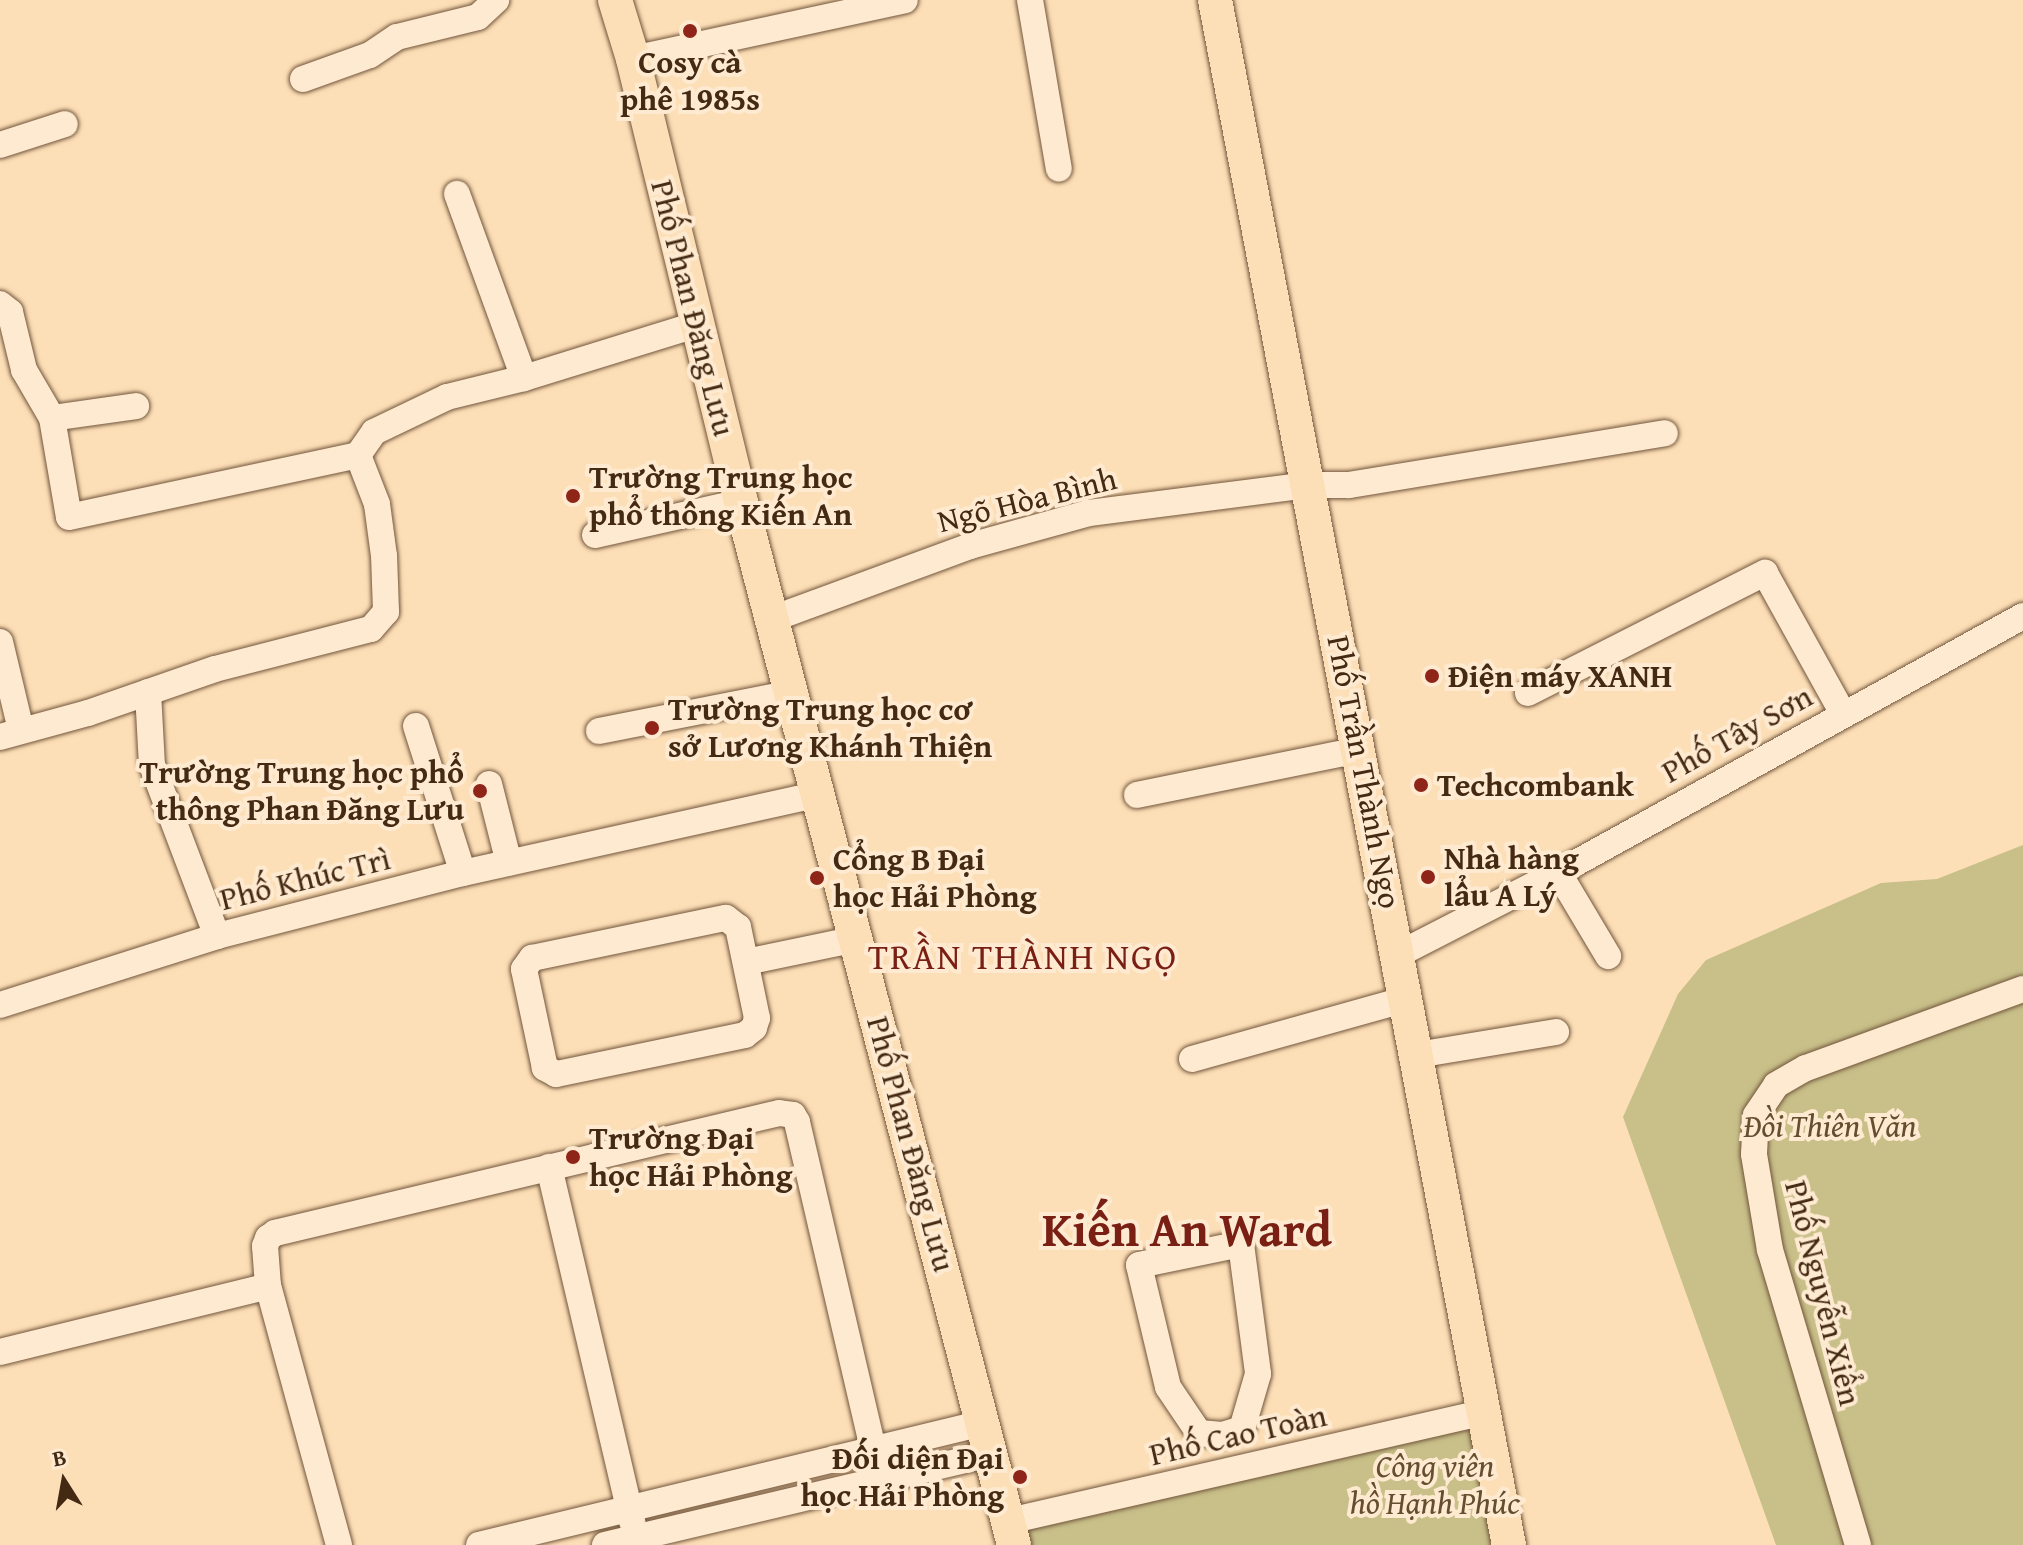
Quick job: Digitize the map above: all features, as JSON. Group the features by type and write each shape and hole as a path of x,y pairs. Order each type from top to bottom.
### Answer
{"main road":[{"name":"Phố Phan Đăng Lưu","path":"615,0 633,59 695,325 1012,1533"},
{"name":"Phố Trần Thành Ngọ","path":"1215,0 1399,954 1509,1545"}],"street":[{"path":"303,79 370,55 397,37 478,17 496,0"},
{"path":"633,59 852,6 905,0"},
{"path":"1030,0 1059,169"},
{"path":"0,145 65,124"},
{"path":"457,194 524,378"},
{"path":"0,304 10,312 24,370 52,418 69,517 358,455 374,432 447,397 524,378 695,325"},
{"path":"52,418 136,406"},
{"name":"Ngõ Hòa Bình","path":"772,619 970,546 1089,513 1309,485 1349,485 1665,433"},
{"path":"0,642 10,734 215,669 371,629 386,612 384,556 377,504 358,455"},
{"path":"595,535 741,502"},
{"path":"1528,693 1765,573 1843,714"},
{"name":"Phố Tây Sơn","path":"1399,954 1558,872 2023,616"},
{"path":"148,692 152,765 217,936"},
{"path":"599,731 792,693"},
{"path":"416,726 463,873"},
{"path":"1137,795 1359,750"},
{"path":"489,784 509,863"},
{"name":"Phố Khúc Trì","path":"0,1005 217,936 463,873 819,794"},
{"path":"1558,872 1608,956"},
{"path":"726,918 738,927 746,962 757,1018 754,1028 745,1035 556,1074 545,1068 524,969 532,958 726,918"},
{"path":"746,962 857,939"},
{"name":"Phố Nguyễn Xiển","path":"1858,1545 1770,1250 1754,1154 1756,1115 1776,1085 1806,1068 2023,989"},
{"path":"1192,1059 1407,999"},
{"path":"1417,1055 1556,1032"},
{"path":"339,1545 268,1286 265,1246 275,1233 779,1113 793,1115 880,1480"},
{"path":"549,1167 635,1538"},
{"path":"1241,1244 1258,1374 1242,1429 1222,1435 1199,1433 1168,1387 1139,1265 1241,1244"},
{"path":"0,1352 268,1286"},
{"name":"Phố Cao Toàn","path":"1012,1533 1231,1472 1482,1413"},
{"path":"1222,1435 1231,1472"},
{"path":"479,1545 873,1447 987,1438"},
{"path":"605,1545 880,1480 987,1438"}],"green space":[{"name":"Đồi Thiên Văn","path":"2023,845 2023,1545 1776,1545 1623,1117 1678,994 1706,960 1881,883 1937,879"},
{"name":"Công viên hồ Hạnh Phúc","path":"1482,1413 1508,1545 1014,1545 1009,1521"}],"place":[{"name":"Cosy cà phê 1985s","path":"690,31"},
{"name":"Trường Trung học phổ thông Kiến An","path":"573,496"},
{"name":"Điện máy XANH","path":"1432,676"},
{"name":"Trường Trung học cơ sở Lương Khánh Thiện","path":"652,728"},
{"name":"Techcombank","path":"1421,785"},
{"name":"Trường Trung học phổ thông Phan Đăng Lưu","path":"480,791"},
{"name":"Nhà hàng lẩu A Lý","path":"1428,877"},
{"name":"Cổng B Đại học Hải Phòng","path":"817,878"},
{"name":"Trường Đại học Hải Phòng","path":"573,1157"},
{"name":"Đối diện Đại học Hải Phòng","path":"1020,1477"}],"district":[{"name":"TRẦN THÀNH NGỌ","path":"1023,956"},
{"name":"Kiến An Ward","path":"1187,1229"}]}
